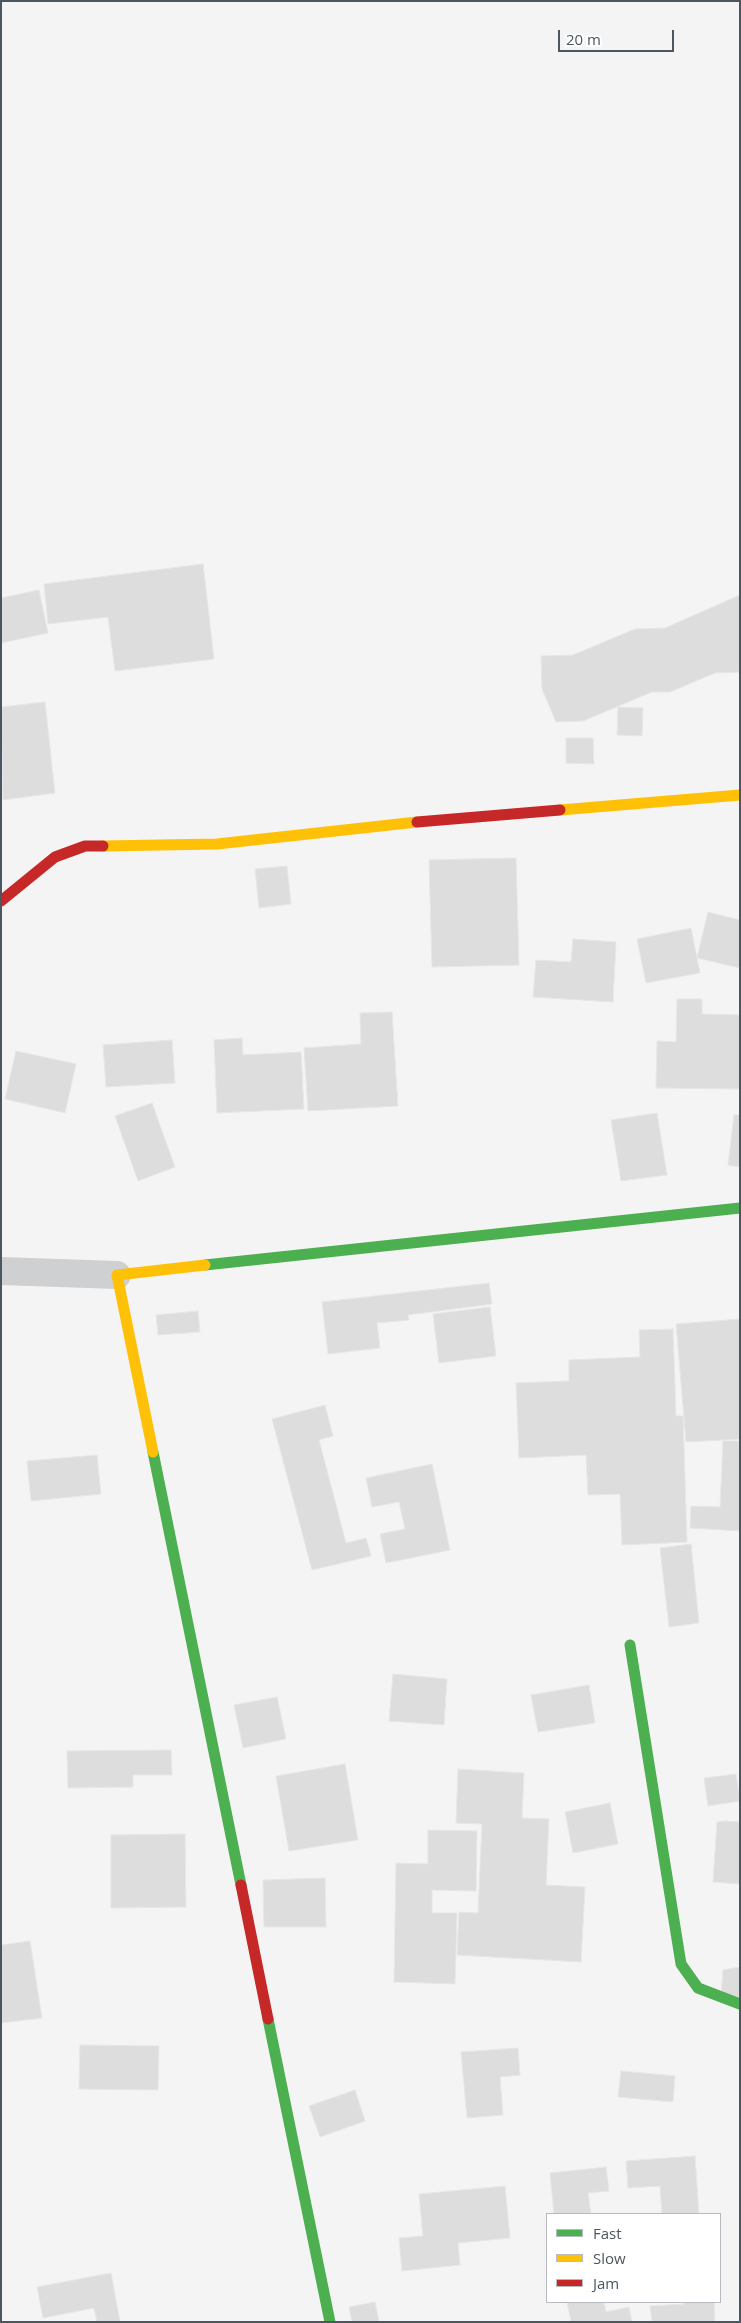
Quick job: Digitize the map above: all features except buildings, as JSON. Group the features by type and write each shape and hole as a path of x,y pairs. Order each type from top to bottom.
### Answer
{"street":[{"path":"1,901 55,857 85,846 217,844 348,828 740,795"},
{"path":"1,1271 117,1275 740,1208"},
{"path":"117,1275 330,2322"},
{"path":"630,1645 682,1964 698,1988 740,2004"}],"traffic: fast":[{"path":"205,1265 740,1208"},
{"path":"153,1452 241,1885"},
{"path":"630,1645 681,1964 698,1988 740,2004"},
{"path":"268,2019 330,2322"}],"traffic: slow":[{"path":"560,810 740,795"},
{"path":"103,846 217,844 417,822"},
{"path":"153,1452 117,1275 205,1265"}],"traffic: jam":[{"path":"417,822 560,810"},
{"path":"1,901 55,857 85,846 103,846"},
{"path":"241,1885 268,2019"}]}
